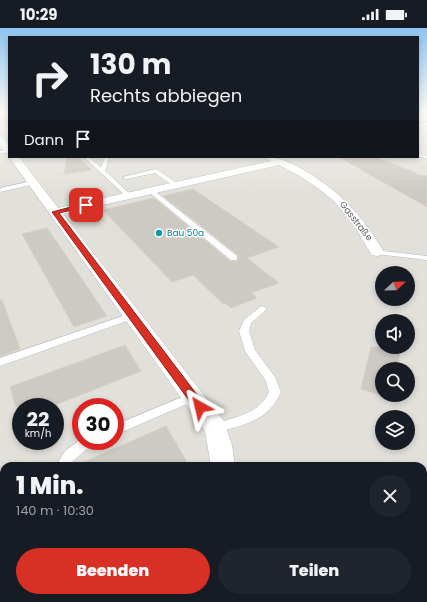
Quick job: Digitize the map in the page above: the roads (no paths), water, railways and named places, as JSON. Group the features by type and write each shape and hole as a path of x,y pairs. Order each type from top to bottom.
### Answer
{"street":[{"path":"0,139 8,150"},
{"path":"15,158 216,428 222,462"},
{"path":"55,212 176,185 275,159"},
{"name":"Gasstraße","path":"275,159 304,174 334,194 362,226 377,252"}],"lane":[{"path":"87,158 129,196"},
{"path":"102,172 107,158"},
{"path":"126,177 156,171 176,185"},
{"path":"0,190 33,183"},
{"path":"151,191 234,258"},
{"path":"377,252 427,258"},
{"path":"216,428 253,417 271,401 275,392 271,380 250,351 244,331 247,322 263,309"},
{"path":"0,362 132,316"},
{"path":"124,426 192,397"},
{"path":"64,462 77,450"}],"place":[{"name":"Bau 50a","path":"159,233"}]}
